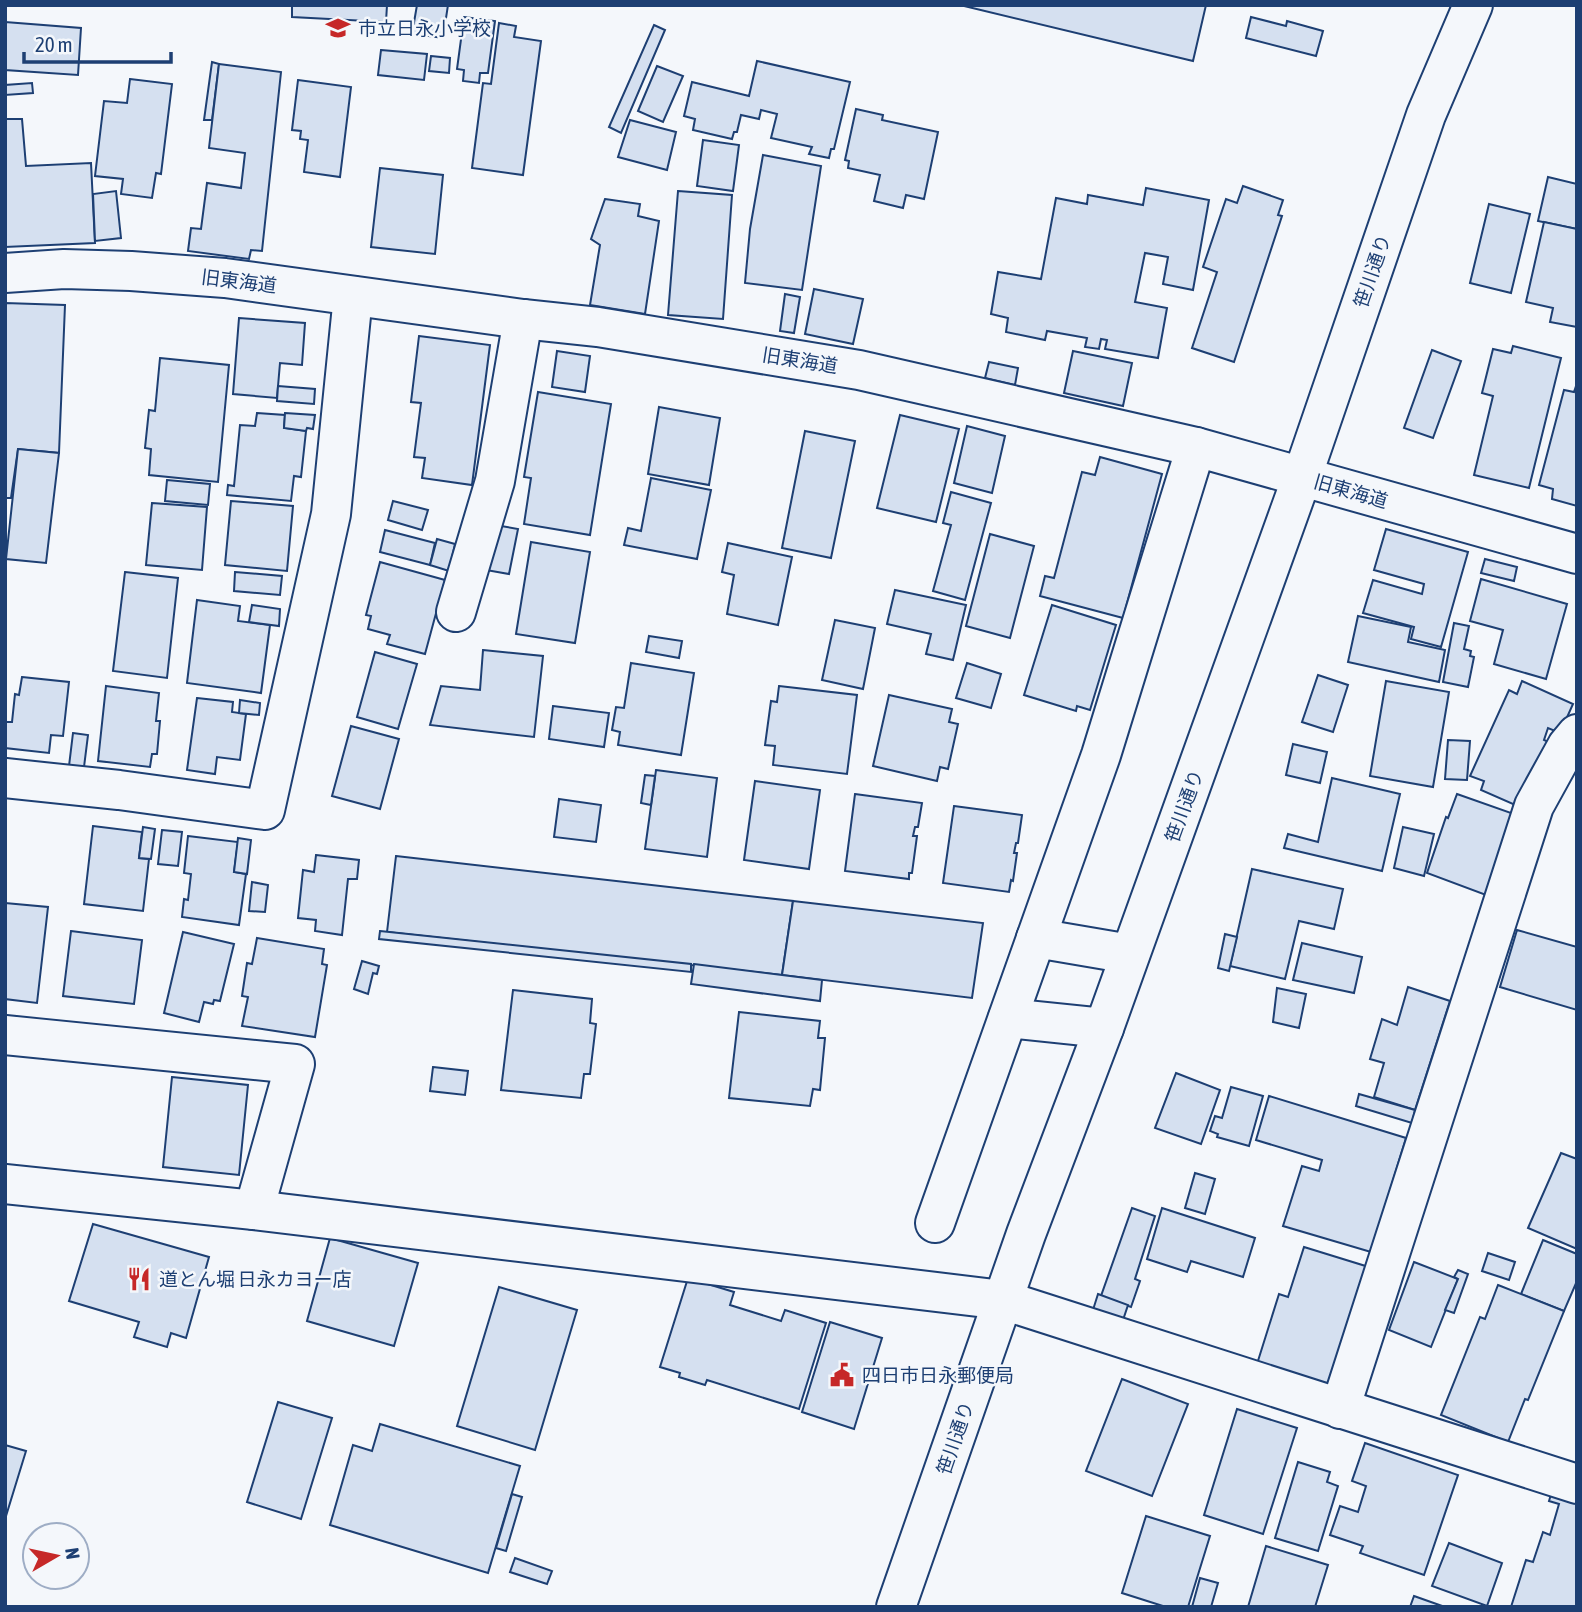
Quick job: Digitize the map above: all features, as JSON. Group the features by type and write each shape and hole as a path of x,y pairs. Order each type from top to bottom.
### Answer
{"street":[{"name":"笹川通り","path":"896,1607 1026,1234 1104,1028 1302,477 1426,115 1473,5"},
{"name":"旧東海道","path":"5,273 64,269 225,278 598,327 859,370 1196,447 1577,554"},
{"path":"5,778 265,810 331,514 352,296"},
{"path":"456,612 495,481 523,319"},
{"path":"935,1223 1101,755 1196,447"},
{"path":"1340,1409 1534,806 1567,746 1577,734"},
{"path":"1037,938 1130,954"},
{"path":"1008,1018 1104,1028"},
{"path":"5,1035 295,1064 254,1210"},
{"path":"5,1184 254,1210 1003,1300 1577,1484"}],"building":[{"path":"292,5 387,5 386,22 292,17"},
{"path":"417,5 448,5 443,38 412,34"},
{"path":"960,5 1206,5 1193,61"},
{"path":"464,17 495,21 488,73 480,73 479,83 463,81 464,70 457,69"},
{"path":"1251,17 1286,26 1287,21 1323,31 1316,56 1246,38"},
{"path":"5,22 81,28 78,75 5,70"},
{"path":"499,23 516,26 514,37 541,41 523,175 472,168 483,83 491,84"},
{"path":"654,25 665,30 621,133 609,127"},
{"path":"381,50 427,54 424,80 378,75"},
{"path":"431,56 450,58 449,73 429,71"},
{"path":"757,61 850,82 834,149 831,149 829,158 809,154 812,147 771,138 777,114 761,110 759,119 741,115 737,132 734,132 732,139 693,130 695,119 684,116 692,82 749,96"},
{"path":"212,62 219,64 212,120 204,120"},
{"path":"219,64 281,72 262,251 251,250 249,259 188,251 191,228 201,229 207,183 241,188 245,153 209,148"},
{"path":"657,66 683,76 663,122 638,111"},
{"path":"130,79 172,84 161,174 156,173 152,198 121,194 123,179 95,176 104,101 127,103"},
{"path":"298,80 351,87 340,177 304,172 308,140 300,139 301,131 292,130"},
{"path":"32,83 33,93 5,95 5,85"},
{"path":"856,109 883,115 882,120 938,132 924,199 906,195 903,208 874,201 880,175 848,168 849,161 845,160"},
{"path":"5,119 22,119 26,166 91,163 95,243 5,247"},
{"path":"630,120 676,132 667,170 618,157"},
{"path":"703,140 739,145 733,191 697,186"},
{"path":"763,155 821,166 802,290 745,283 750,229"},
{"path":"380,168 443,175 435,254 371,247"},
{"path":"1548,177 1577,184 1577,229 1538,221"},
{"path":"1243,186 1283,200 1278,215 1282,216 1234,362 1192,348 1217,272 1203,267 1226,199 1237,203"},
{"path":"1146,188 1209,200 1193,290 1163,284 1168,257 1145,253 1135,302 1167,308 1158,358 1105,349 1107,340 1101,339 1099,349 1085,347 1087,338 1047,331 1045,340 1006,332 1008,318 991,314 998,272 1041,279 1056,198 1087,204 1088,195 1143,205"},
{"path":"116,191 121,238 95,241 93,194"},
{"path":"678,191 732,195 723,319 668,315"},
{"path":"605,199 640,204 638,216 659,221 645,314 590,305 600,245 591,239"},
{"path":"1489,204 1530,214 1511,293 1470,283"},
{"path":"1544,222 1577,229 1577,327 1550,322 1553,308 1526,302"},
{"path":"814,289 863,299 853,344 805,334"},
{"path":"785,294 800,297 794,333 780,331"},
{"path":"5,303 65,305 59,453 18,449 11,498 5,498"},
{"path":"239,318 305,323 302,365 280,363 277,398 233,394"},
{"path":"419,336 490,345 472,485 422,478 425,458 414,457 421,403 411,402"},
{"path":"1513,346 1561,358 1529,488 1474,475 1493,396 1482,393 1493,349 1511,353"},
{"path":"1432,350 1461,361 1433,438 1404,428"},
{"path":"557,351 590,356 585,392 552,387"},
{"path":"1073,351 1132,363 1123,406 1064,393"},
{"path":"160,358 229,365 218,482 149,475 151,449 145,448 149,410 155,411"},
{"path":"989,362 1018,368 1015,385 985,378"},
{"path":"1577,383 1577,506 1552,499 1553,489 1539,485 1564,390 1574,392"},
{"path":"278,386 315,389 314,404 277,401"},
{"path":"538,392 611,404 590,535 524,524 531,478 524,477"},
{"path":"659,407 720,418 709,485 648,474"},
{"path":"257,413 285,415 284,428 306,431 301,477 294,476 291,501 227,495 228,485 234,486 240,425 255,426"},
{"path":"285,413 315,415 313,429 307,428 306,431 284,428"},
{"path":"900,415 959,429 936,522 877,508"},
{"path":"967,426 1005,436 992,493 954,483"},
{"path":"805,431 855,441 831,558 782,548"},
{"path":"18,449 59,453 46,563 6,559"},
{"path":"1100,457 1162,474 1123,618 1040,596 1045,576 1054,578 1082,472 1095,475"},
{"path":"651,478 711,490 697,559 624,545 628,528 641,531"},
{"path":"167,480 210,484 208,505 165,501"},
{"path":"951,492 991,503 965,600 933,591 951,525 943,523"},
{"path":"231,501 293,506 287,571 225,565"},
{"path":"393,501 428,510 422,530 388,520"},
{"path":"152,503 207,507 202,570 146,565"},
{"path":"495,525 518,529 509,574 486,570"},
{"path":"1386,529 1468,552 1441,647 1411,639 1414,627 1363,613 1373,580 1422,594 1424,584 1374,570"},
{"path":"385,530 435,543 430,565 380,552"},
{"path":"990,534 1034,546 1010,638 966,626"},
{"path":"437,539 455,544 449,571 430,565"},
{"path":"531,542 590,552 575,643 516,634"},
{"path":"728,543 792,557 778,625 727,614 734,575 722,572"},
{"path":"1485,559 1517,567 1514,581 1481,573"},
{"path":"380,562 445,580 425,654 387,644 390,635 368,629 371,616 366,615"},
{"path":"125,572 178,578 167,678 113,671"},
{"path":"235,572 282,576 280,595 234,591"},
{"path":"1481,579 1567,604 1546,679 1494,664 1503,630 1470,621"},
{"path":"895,590 966,605 953,660 926,654 931,634 887,624"},
{"path":"197,600 240,606 238,621 270,625 261,693 187,683"},
{"path":"252,605 280,609 279,626 249,622"},
{"path":"1052,605 1116,625 1090,710 1077,706 1076,711 1024,695"},
{"path":"1358,616 1411,627 1408,642 1445,650 1439,682 1348,662"},
{"path":"835,620 875,628 863,689 822,680"},
{"path":"1454,623 1469,626 1464,649 1471,651 1470,656 1474,657 1468,687 1443,682"},
{"path":"649,636 682,641 679,658 646,652"},
{"path":"483,650 543,656 534,737 430,725 441,686 480,690"},
{"path":"375,652 417,664 398,729 357,717"},
{"path":"631,663 694,673 681,755 618,745 620,732 612,730 616,707 624,708"},
{"path":"967,663 1001,674 991,708 956,698"},
{"path":"1318,675 1348,685 1333,732 1302,722"},
{"path":"22,677 69,682 63,736 51,735 49,753 5,748 5,722 12,722 15,694 19,695"},
{"path":"1386,681 1449,692 1433,787 1370,776"},
{"path":"1522,681 1573,704 1560,733 1548,728 1544,740 1551,743 1522,808 1481,790 1484,781 1470,776 1509,690 1517,694"},
{"path":"106,686 159,693 157,754 152,754 150,767 98,761"},
{"path":"779,686 857,695 847,774 773,765 775,746 765,745 771,701 777,702"},
{"path":"889,695 952,709 949,722 958,724 948,769 940,767 937,781 873,766"},
{"path":"197,698 233,702 232,712 246,714 240,760 217,757 215,774 187,770"},
{"path":"240,700 260,703 259,715 239,713"},
{"path":"553,706 609,713 604,747 549,739"},
{"path":"351,726 399,739 380,809 332,796"},
{"path":"73,733 88,735 84,767 69,766"},
{"path":"1448,740 1470,741 1467,780 1445,779"},
{"path":"1293,744 1327,752 1320,783 1286,775"},
{"path":"656,770 717,778 707,857 645,849"},
{"path":"645,775 655,776 651,805 641,803"},
{"path":"1332,778 1400,794 1382,871 1284,848 1288,834 1318,842"},
{"path":"755,781 820,790 809,869 744,860"},
{"path":"855,794 922,803 918,827 915,827 913,836 917,836 909,879 845,871"},
{"path":"1457,794 1514,814 1486,895 1427,873 1446,817 1448,818"},
{"path":"559,799 601,805 596,842 554,837"},
{"path":"954,806 1022,815 1014,853 1017,853 1013,881 1011,880 1009,892 943,883"},
{"path":"93,826 142,832 139,858 149,859 143,911 84,904"},
{"path":"143,827 155,829 151,859 139,858"},
{"path":"1403,827 1434,834 1424,876 1394,868"},
{"path":"162,830 182,832 178,866 158,864"},
{"path":"188,836 238,842 234,872 246,874 239,925 182,917 184,899 188,900 191,874 184,873"},
{"path":"238,838 251,840 247,874 234,872"},
{"path":"316,855 359,860 357,879 348,879 342,935 315,931 316,920 298,918 303,870 314,872"},
{"path":"396,856 793,901 782,975 387,932"},
{"path":"1252,869 1343,889 1334,929 1299,921 1285,979 1230,966"},
{"path":"252,882 268,885 265,912 249,911"},
{"path":"793,901 983,923 972,998 782,975"},
{"path":"5,903 48,907 37,1003 5,999"},
{"path":"1517,930 1577,947 1577,1010 1500,987"},
{"path":"71,931 142,940 134,1004 63,996"},
{"path":"380,931 691,964 691,972 379,939"},
{"path":"183,932 234,944 220,1001 214,1000 213,1004 204,1002 199,1022 164,1013"},
{"path":"1225,934 1237,937 1229,971 1218,968"},
{"path":"257,938 324,949 322,964 327,965 315,1037 242,1026 248,997 242,996 247,963 252,964"},
{"path":"1302,943 1362,957 1354,993 1293,980"},
{"path":"362,961 379,966 377,974 373,973 368,994 354,989"},
{"path":"694,964 822,980 820,1001 691,984"},
{"path":"1408,987 1450,1001 1415,1110 1374,1097 1384,1063 1370,1059 1382,1019 1397,1025"},
{"path":"1277,988 1306,994 1299,1028 1273,1022"},
{"path":"513,990 592,999 590,1023 596,1024 590,1074 584,1074 581,1098 501,1090"},
{"path":"739,1012 820,1021 818,1038 825,1038 820,1090 813,1089 810,1106 729,1098"},
{"path":"433,1067 468,1071 465,1095 430,1091"},
{"path":"1176,1073 1220,1090 1201,1144 1155,1128"},
{"path":"172,1077 248,1085 239,1175 163,1167"},
{"path":"1231,1087 1263,1096 1249,1146 1217,1137 1218,1134 1210,1131 1215,1116 1222,1118"},
{"path":"1359,1094 1415,1110 1412,1123 1356,1106"},
{"path":"1269,1096 1406,1138 1371,1252 1283,1226 1302,1166 1319,1171 1322,1160 1256,1140"},
{"path":"1561,1153 1577,1159 1577,1249 1528,1228"},
{"path":"1195,1173 1215,1179 1205,1214 1185,1208"},
{"path":"1132,1208 1155,1216 1135,1279 1140,1281 1131,1307 1101,1296"},
{"path":"1162,1208 1255,1238 1243,1277 1191,1261 1187,1272 1147,1259"},
{"name":"道とん堀 日永カヨー店","path":"93,1224 209,1257 186,1338 171,1333 167,1347 134,1337 139,1322 69,1301"},
{"path":"330,1238 418,1263 394,1346 307,1321"},
{"path":"1543,1240 1577,1254 1577,1281 1564,1311 1521,1294"},
{"path":"1304,1247 1372,1268 1330,1386 1257,1364 1279,1294 1288,1297"},
{"path":"1488,1253 1515,1262 1509,1280 1482,1271"},
{"path":"1414,1262 1458,1279 1431,1347 1389,1330"},
{"path":"1458,1270 1468,1274 1454,1313 1445,1310 1458,1279 1454,1277"},
{"path":"688,1278 734,1292 730,1305 781,1321 785,1310 826,1323 799,1409 707,1380 705,1385 679,1377 680,1373 660,1367"},
{"path":"1498,1285 1564,1311 1508,1442 1441,1415 1480,1317 1485,1319"},
{"path":"499,1287 577,1310 535,1450 457,1426"},
{"path":"1098,1294 1128,1305 1122,1323 1092,1313"},
{"name":"四日市日永郵便局","path":"830,1322 882,1338 854,1429 802,1412"},
{"path":"1122,1379 1188,1404 1152,1496 1086,1471"},
{"path":"278,1402 332,1418 301,1519 247,1502"},
{"path":"1237,1409 1297,1428 1263,1534 1204,1515"},
{"path":"380,1424 520,1466 488,1573 330,1525 353,1445 372,1451"},
{"path":"1365,1443 1458,1475 1424,1575 1360,1553 1363,1546 1330,1535 1340,1506 1358,1512 1366,1486 1352,1481"},
{"path":"5,1445 26,1451 6,1516 5,1516"},
{"path":"1298,1462 1330,1472 1327,1482 1338,1486 1318,1551 1275,1538"},
{"path":"1552,1491 1577,1499 1577,1607 1511,1607 1526,1560 1533,1562 1543,1532 1550,1535 1559,1504 1549,1501"},
{"path":"512,1494 522,1497 506,1551 496,1548"},
{"path":"1146,1516 1210,1536 1188,1607 1166,1607 1122,1593"},
{"path":"1449,1543 1502,1563 1487,1606 1432,1586"},
{"path":"1266,1546 1328,1565 1315,1607 1248,1607"},
{"path":"515,1558 552,1571 547,1584 510,1572"},
{"path":"1200,1578 1218,1583 1211,1607 1192,1607"},
{"path":"1414,1596 1445,1607 1410,1607"}],"place":[{"name":"市立日永小学校","path":"338,28"},
{"name":"道とん堀 日永カヨー店","path":"139,1279"},
{"name":"四日市日永郵便局","path":"842,1375"}]}
